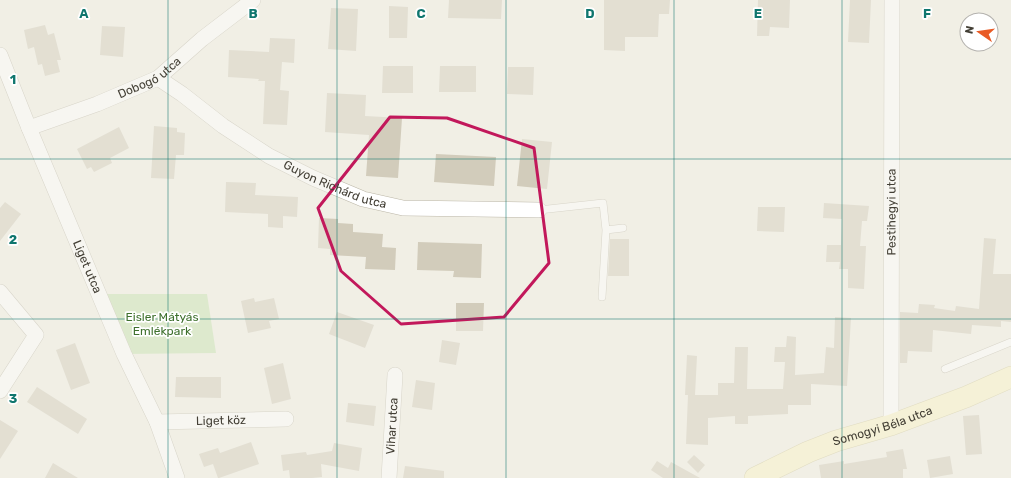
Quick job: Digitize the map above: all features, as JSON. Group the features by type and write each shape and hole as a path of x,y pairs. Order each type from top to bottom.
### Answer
{"main road":[{"name":"Somogyi Béla utca","path":"755,478 808,452 836,441 891,425 966,397 1011,377"}],"street":[{"name":"Dobogó utca","path":"29,128 97,104 158,78 202,39 253,0"},
{"name":"Pestihegyi utca","path":"891,425 892,0"},
{"name":"Liget utca","path":"0,55 124,354 157,422 177,478"},
{"name":"Guyon Richárd utca","path":"158,78 182,94 223,126 269,156 313,178 363,199 403,208 539,210"},
{"path":"0,292 36,335 0,391"},
{"name":"Vihar utca","path":"388,478 395,375"},
{"name":"Liget köz","path":"157,422 286,419"}],"lane":[{"path":"539,210 603,203 606,230 602,297"},
{"path":"606,230 623,228"},
{"path":"945,369 1011,342"}],"highlighted area":[{"path":"390,117 447,118 534,148 549,263 504,317 401,324 341,271 318,208"}],"green space":[{"name":"Eisler Mátyás Emlékpark","path":"99,294 207,294 216,353 124,354"}],"building":[{"path":"449,0 502,0 501,19 448,18"},
{"path":"604,0 670,0 669,14 659,14 658,37 625,37 625,51 604,50"},
{"path":"758,0 790,0 789,28 770,27 769,36 757,36"},
{"path":"850,0 871,0 869,43 848,42"},
{"path":"389,6 408,7 407,38 389,38"},
{"path":"331,8 358,9 356,51 328,49"},
{"path":"45,25 48,35 54,33 61,60 57,60 60,72 45,76 42,64 38,65 34,47 28,49 24,30"},
{"path":"102,26 125,27 123,57 100,55"},
{"path":"270,38 295,39 294,63 282,62 280,90 289,91 287,125 263,124 265,81 258,81 259,79 228,77 229,50 269,52"},
{"path":"383,66 413,66 413,93 382,93"},
{"path":"440,66 476,66 476,92 439,92"},
{"path":"508,67 534,67 533,95 507,94"},
{"path":"327,93 366,95 365,116 402,118 398,178 366,176 369,135 325,132"},
{"path":"154,126 177,128 177,132 185,133 184,155 176,155 174,179 151,178"},
{"path":"119,127 129,148 110,158 112,163 94,172 91,167 87,169 77,149"},
{"path":"522,139 552,142 547,189 517,186"},
{"path":"436,154 496,157 494,186 434,182"},
{"path":"226,182 256,183 255,195 298,197 297,217 283,216 283,228 268,227 268,214 225,212"},
{"path":"5,202 21,214 0,241 0,208"},
{"path":"824,203 869,206 867,221 862,221 860,246 866,246 864,289 848,288 848,269 839,269 840,262 826,262 827,245 841,245 842,219 823,218"},
{"path":"758,207 785,207 784,232 757,231"},
{"path":"319,218 338,219 338,223 353,224 353,232 383,234 382,247 396,248 395,270 365,269 366,257 330,255 330,249 318,248"},
{"path":"984,238 996,239 993,274 1011,274 1011,322 1001,321 1001,327 972,325 971,334 933,330 932,352 908,351 907,363 900,363 900,312 918,313 919,304 935,305 934,308 955,311 956,306 979,309"},
{"path":"610,239 629,239 629,276 608,276"},
{"path":"418,242 482,244 481,278 453,277 454,271 417,270"},
{"path":"254,298 255,302 274,298 279,319 269,321 271,328 248,333 241,301"},
{"path":"456,303 484,303 483,331 456,331"},
{"path":"337,312 374,325 365,348 329,334"},
{"path":"835,317 851,318 847,386 811,384 811,405 788,405 788,414 748,416 748,424 735,424 735,416 708,418 708,445 686,444 688,395 685,395 687,355 697,356 695,395 718,395 718,383 734,383 735,347 748,347 747,389 783,389 785,362 774,362 775,347 786,347 787,336 796,337 795,375 824,373 826,347 834,348"},
{"path":"442,340 460,343 456,365 439,362"},
{"path":"75,343 90,383 71,390 56,350"},
{"path":"283,363 291,399 272,404 264,368"},
{"path":"176,377 221,377 221,398 175,397"},
{"path":"416,380 435,383 432,410 412,407"},
{"path":"37,387 87,419 78,434 27,402"},
{"path":"348,403 376,406 374,426 346,422"},
{"path":"979,415 982,454 966,455 963,416"},
{"path":"0,420 18,431 0,459"},
{"path":"251,442 259,464 219,478 213,464 204,467 199,454 218,448 220,453"},
{"path":"334,443 362,448 359,471 321,464 322,477 290,478 289,470 283,471 281,455 306,452 307,455 332,451"},
{"path":"903,449 907,469 903,469 903,478 821,478 819,465 844,461 844,464 887,457 886,452"},
{"path":"694,455 705,465 698,473 687,462"},
{"path":"950,456 953,474 930,478 927,460"},
{"path":"657,461 668,468 671,462 700,478 663,478 651,470"},
{"path":"53,463 78,478 45,478"},
{"path":"405,466 444,471 444,478 403,478"}]}
